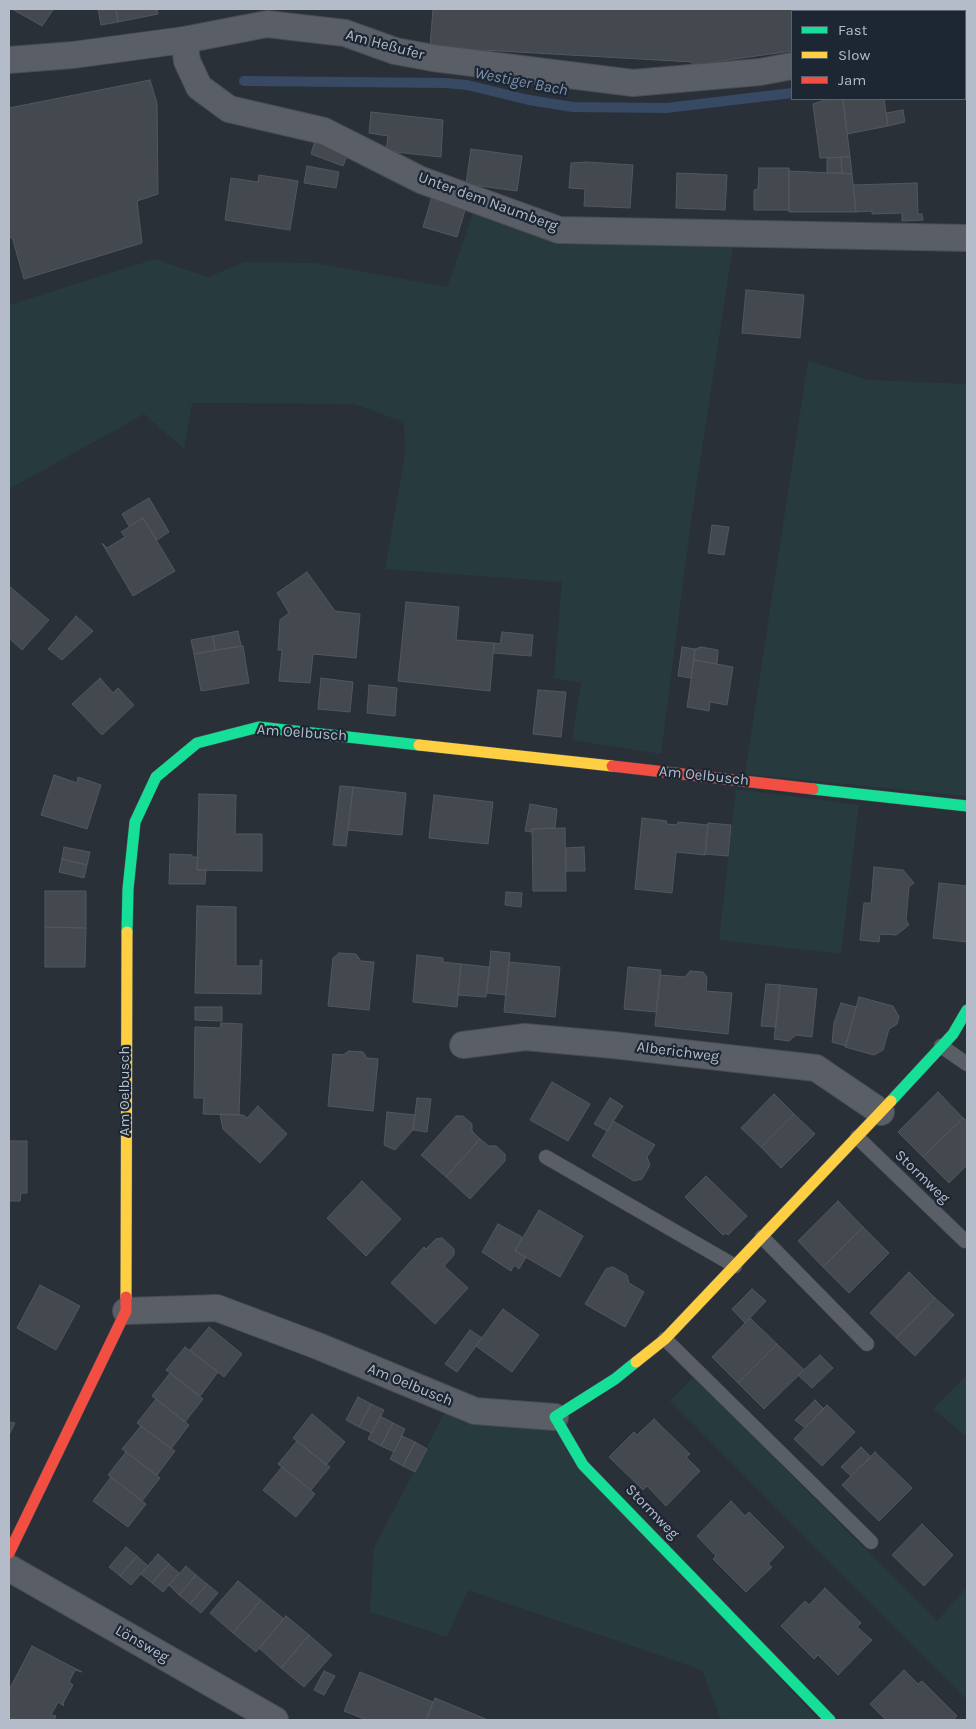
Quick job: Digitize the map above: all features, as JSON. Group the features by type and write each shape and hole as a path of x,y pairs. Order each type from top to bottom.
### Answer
{"street":[{"name":"Am Heßufer","path":"9,60 73,55 184,40 267,24 344,34 395,51 433,58 633,83 760,72 791,66"},
{"name":"Unter dem Naumberg","path":"184,40 187,61 207,93 229,109 324,131 421,180 559,230 967,238"},
{"name":"Am Oelbusch","path":"9,1554 126,1311 126,971 128,888 135,822 156,777 196,743 259,727 967,806"},
{"path":"554,1417 615,1379 666,1339 953,1034 967,1010"},
{"name":"Alberichweg","path":"463,1045 524,1038 613,1045 816,1068 881,1112"},
{"name":"Am Oelbusch","path":"126,1311 217,1308 318,1346 475,1412 554,1417"},
{"name":"Stormweg","path":"554,1417 583,1465 830,1720"},
{"name":"Lönsweg","path":"9,1568 275,1720"}],"lane":[{"path":"941,1046 967,1064"},
{"name":"Stormweg","path":"857,1137 965,1241"},
{"path":"546,1157 735,1266"},
{"path":"762,1237 867,1344"},
{"path":"666,1339 870,1542"}],"green space":[{"path":"474,211 733,246 691,521 661,754 572,740 581,683 554,678 562,582 385,569 405,454 404,422 354,404 192,403 184,449 144,414 9,489 9,305 155,259 208,277 244,262 315,263 447,287"},
{"path":"808,361 869,380 967,384 967,796 745,774"},
{"path":"736,789 859,805 841,954 719,940"},
{"path":"967,1375 967,1437 933,1409"},
{"path":"694,1377 937,1621 967,1587 967,1700 670,1401"},
{"path":"447,1408 550,1425 818,1720 721,1720 702,1670 468,1590 447,1637 370,1612 374,1548"}],"building":[{"path":"12,9 50,9 53,10 42,26"},
{"path":"98,9 116,9 118,22 101,25"},
{"path":"116,9 157,9 158,14 118,22"},
{"path":"433,9 901,9 791,10 791,51 692,65 692,62 430,47"},
{"path":"966,74 967,74 966,94"},
{"path":"150,80 157,103 158,194 137,201 142,243 24,279 12,237 9,238 9,108"},
{"path":"825,100 843,100 850,157 820,158 813,104"},
{"path":"843,100 884,100 888,126 847,134"},
{"path":"903,110 905,122 888,126 886,113"},
{"path":"371,112 443,120 441,157 386,151 388,136 369,133"},
{"path":"316,137 348,154 343,166 311,154"},
{"path":"471,149 522,156 517,191 466,184"},
{"path":"841,157 850,157 852,174 842,173"},
{"path":"841,157 842,173 827,173 827,158"},
{"path":"571,163 633,165 630,208 584,206 585,189 569,188"},
{"path":"307,166 339,172 336,188 304,183"},
{"path":"759,168 789,168 789,210 754,210 754,190 758,189"},
{"path":"789,171 852,174 856,212 789,212"},
{"path":"677,173 727,175 725,210 676,208"},
{"path":"259,175 298,181 290,230 225,220 231,178 258,182"},
{"path":"917,183 918,214 922,214 923,220 902,221 902,213 872,214 872,211 856,212 853,185"},
{"path":"432,197 466,207 457,237 423,227"},
{"path":"746,290 804,295 800,338 742,333"},
{"path":"149,498 169,532 157,540 143,518 129,526 122,514"},
{"path":"143,518 175,571 133,596 102,543 107,548 125,537 121,532"},
{"path":"712,525 729,527 724,555 708,553"},
{"path":"307,572 335,611 360,614 356,658 313,654 310,683 279,681 282,650 278,650 280,620 289,613 277,593"},
{"path":"9,586 49,620 22,650 9,638"},
{"path":"406,602 459,607 456,640 494,643 490,691 398,681"},
{"path":"76,616 93,631 62,660 48,649"},
{"path":"238,631 241,646 215,650 213,636"},
{"path":"502,632 533,635 531,656 494,653 494,643 500,644"},
{"path":"213,636 215,650 194,654 191,640"},
{"path":"243,646 249,683 201,691 194,654"},
{"path":"682,647 695,649 691,678 678,676"},
{"path":"701,647 718,650 717,664 694,660 695,649"},
{"path":"694,660 733,667 727,705 710,702 709,711 687,707"},
{"path":"100,678 113,693 118,688 134,705 102,735 72,704"},
{"path":"321,678 353,682 350,712 318,709"},
{"path":"369,685 397,688 395,716 367,713"},
{"path":"538,690 566,692 561,737 533,734"},
{"path":"54,775 77,783 78,777 101,785 87,829 41,815"},
{"path":"340,786 353,787 346,846 333,845"},
{"path":"353,787 406,793 402,835 348,830"},
{"path":"199,794 236,795 235,834 262,834 262,871 197,870"},
{"path":"434,795 493,802 488,844 429,838"},
{"path":"530,804 557,809 555,828 532,829 532,832 525,831"},
{"path":"642,818 667,821 666,824 677,825 678,822 708,825 705,855 676,852 672,893 635,889"},
{"path":"708,823 731,825 728,856 705,854"},
{"path":"565,828 566,891 533,891 532,829"},
{"path":"64,847 90,852 87,865 62,859"},
{"path":"584,847 585,871 566,871 566,848"},
{"path":"170,854 198,857 197,870 206,870 205,884 169,884"},
{"path":"62,859 87,865 84,878 59,872"},
{"path":"874,867 903,870 914,883 909,887 906,920 909,925 896,935 880,934 879,942 860,940 864,903 871,903"},
{"path":"939,883 967,886 967,942 933,938"},
{"path":"45,891 86,891 86,928 45,927"},
{"path":"506,892 522,893 521,907 505,905"},
{"path":"197,906 236,907 236,966 260,966 260,960 262,960 261,994 195,993"},
{"path":"45,927 86,928 85,967 45,967"},
{"path":"491,951 510,953 506,995 487,993"},
{"path":"339,953 356,954 361,961 374,962 369,1010 328,1006 333,958"},
{"path":"417,955 443,958 443,962 461,964 457,1007 413,1002"},
{"path":"509,962 560,967 555,1017 504,1012"},
{"path":"461,964 489,967 486,997 458,995"},
{"path":"628,967 661,970 656,1012 624,1009"},
{"path":"690,971 703,972 707,977 706,991 732,993 728,1034 655,1026 660,975 685,977"},
{"path":"766,984 780,985 776,1027 761,1026"},
{"path":"780,985 817,989 812,1037 796,1035 789,1041 774,1039"},
{"path":"859,997 893,1006 899,1017 897,1024 889,1029 883,1050 874,1055 845,1047"},
{"path":"841,1003 856,1007 846,1046 832,1042 834,1023"},
{"path":"195,1007 222,1007 222,1021 195,1020"},
{"path":"221,1023 242,1024 239,1115 203,1114 204,1098 194,1098 195,1027 220,1028"},
{"path":"349,1051 363,1052 367,1058 378,1059 373,1111 328,1106 333,1054 343,1055"},
{"path":"552,1082 590,1104 568,1141 530,1120"},
{"path":"938,1092 963,1118 923,1157 898,1132"},
{"path":"774,1094 794,1114 761,1147 741,1128"},
{"path":"417,1098 431,1099 427,1132 413,1130"},
{"path":"610,1098 623,1106 607,1131 594,1124"},
{"path":"258,1106 287,1134 260,1163 223,1129 220,1114 243,1115 247,1118"},
{"path":"387,1112 415,1115 413,1130 395,1150 384,1145"},
{"path":"794,1114 815,1134 781,1168 761,1147"},
{"path":"456,1116 463,1116 472,1124 472,1131 480,1139 446,1177 421,1155"},
{"path":"963,1118 967,1121 967,1165 949,1183 923,1157"},
{"path":"613,1121 655,1145 647,1157 650,1165 642,1179 634,1181 592,1156"},
{"path":"480,1139 489,1146 496,1146 505,1154 505,1161 470,1199 446,1177"},
{"path":"9,1141 27,1141 27,1193 21,1193 20,1201 9,1201"},
{"path":"706,1176 747,1216 728,1235 726,1233 723,1235 685,1197"},
{"path":"362,1181 401,1219 366,1256 327,1218"},
{"path":"838,1201 863,1227 823,1267 798,1241"},
{"path":"539,1210 583,1236 560,1277 515,1251"},
{"path":"498,1224 522,1237 515,1251 526,1257 519,1269 514,1265 511,1271 482,1252"},
{"path":"863,1227 889,1253 849,1293 823,1267"},
{"path":"442,1238 454,1249 454,1255 444,1266 468,1288 435,1324 391,1283 424,1247 426,1249 436,1239"},
{"path":"613,1267 627,1275 629,1283 644,1292 625,1327 585,1304 606,1269"},
{"path":"909,1272 935,1298 896,1338 870,1313"},
{"path":"40,1285 80,1306 56,1350 17,1328"},
{"path":"752,1289 766,1301 745,1323 732,1309"},
{"path":"935,1298 954,1315 915,1356 896,1338"},
{"path":"503,1309 539,1335 512,1372 476,1346"},
{"path":"750,1318 777,1344 738,1383 712,1357"},
{"path":"209,1327 242,1354 224,1377 190,1350"},
{"path":"470,1330 482,1338 457,1372 445,1364"},
{"path":"777,1344 804,1370 764,1409 738,1383"},
{"path":"185,1347 218,1372 200,1396 166,1370"},
{"path":"820,1355 833,1368 812,1388 798,1375"},
{"path":"170,1373 203,1399 185,1422 152,1396"},
{"path":"358,1397 371,1404 359,1427 346,1420"},
{"path":"156,1399 189,1425 171,1449 137,1423"},
{"path":"815,1400 824,1409 805,1428 795,1420"},
{"path":"371,1404 384,1410 372,1433 359,1427"},
{"path":"827,1405 855,1432 822,1466 794,1439"},
{"path":"312,1414 345,1442 326,1465 293,1438"},
{"path":"380,1416 393,1423 381,1446 368,1439"},
{"path":"654,1419 690,1454 686,1457 700,1471 666,1506 647,1486 643,1490 609,1457 634,1432 637,1435"},
{"path":"9,1422 15,1423 9,1435"},
{"path":"393,1423 405,1429 394,1452 381,1446"},
{"path":"141,1426 175,1451 157,1475 122,1449"},
{"path":"402,1436 415,1442 403,1466 390,1459"},
{"path":"297,1441 330,1467 311,1490 278,1464"},
{"path":"415,1442 427,1449 415,1472 403,1466"},
{"path":"861,1447 871,1457 851,1476 841,1467"},
{"path":"126,1452 160,1478 142,1501 108,1475"},
{"path":"875,1452 912,1488 879,1521 842,1485"},
{"path":"282,1467 315,1494 296,1517 263,1490"},
{"path":"111,1477 146,1504 128,1527 93,1501"},
{"path":"731,1501 745,1516 749,1512 784,1547 768,1564 772,1567 746,1592 713,1559 716,1556 697,1536"},
{"path":"922,1524 953,1555 924,1586 892,1555"},
{"path":"126,1547 137,1556 120,1576 109,1567"},
{"path":"158,1554 169,1564 152,1583 141,1574"},
{"path":"137,1556 148,1566 131,1585 120,1576"},
{"path":"169,1564 179,1573 163,1592 152,1583"},
{"path":"186,1566 196,1575 179,1595 169,1585"},
{"path":"196,1575 207,1584 190,1604 179,1595"},
{"path":"238,1581 261,1600 233,1633 210,1613"},
{"path":"207,1584 218,1593 201,1613 190,1604"},
{"path":"825,1588 861,1623 857,1627 872,1640 838,1675 818,1655 814,1659 781,1626 805,1601 809,1605"},
{"path":"261,1600 284,1619 256,1652 233,1633"},
{"path":"286,1616 309,1635 281,1668 259,1648"},
{"path":"309,1635 332,1655 304,1687 281,1668"},
{"path":"32,1646 82,1672 75,1670 69,1682 73,1685 63,1703 64,1706 58,1702 51,1715 56,1716 54,1720 15,1720 9,1717 9,1690"},
{"path":"904,1670 918,1684 922,1681 957,1716 953,1720 886,1720 870,1704"},
{"path":"324,1671 335,1676 324,1695 314,1690"},
{"path":"360,1672 433,1702 426,1720 367,1720 344,1711"},
{"path":"435,1698 488,1720 426,1720"}],"waterway":[{"name":"Westiger Bach","path":"244,81 446,83 467,85 529,100 573,107 666,108 791,93"}],"traffic: fast":[{"path":"127,932 128,889 135,822 156,777 197,743 259,727 419,745"},
{"path":"813,789 967,806"},
{"path":"891,1101 953,1034 967,1010"},
{"path":"636,1362 615,1379 555,1417 583,1465 830,1720"}],"traffic: slow":[{"path":"419,745 612,766"},
{"path":"126,1297 127,932"},
{"path":"636,1362 665,1339 891,1101"}],"traffic: jam":[{"path":"612,766 813,789"},
{"path":"9,1553 126,1311 126,1297"}]}
